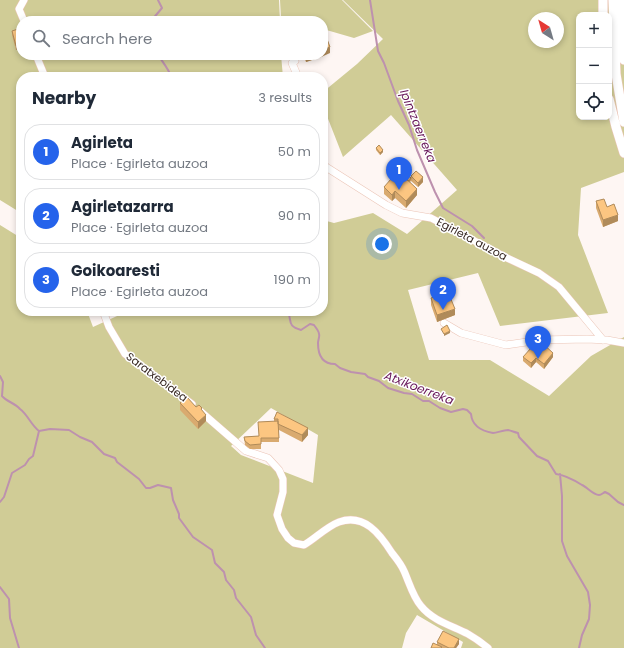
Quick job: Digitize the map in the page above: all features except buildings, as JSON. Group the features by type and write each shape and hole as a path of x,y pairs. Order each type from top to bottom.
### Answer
{"main road":[{"path":"603,0 603,12"},
{"path":"613,0 616,74 624,122"},
{"path":"622,0 624,60"},
{"path":"612,111 624,153"}],"street":[{"path":"22,16 19,9 24,0"},
{"path":"38,60 43,72"},
{"path":"295,61 292,63 296,72"},
{"name":"Egirleta auzoa","path":"328,168 386,205 402,213 431,218 539,273 559,287 603,340"},
{"name":"Saratxebidea","path":"105,316 108,327 125,354 187,400 246,451 268,458 279,470 283,479 283,492 277,515 282,529 288,538 294,543 304,545 327,528 340,522 351,519 362,521 372,528 385,542 403,569 420,605 426,612 436,619 469,635 488,648"},
{"path":"444,323 461,333 506,345 540,340 622,340"}],"shaded area":[{"path":"0,0 279,0 280,16 16,16 16,60 281,60 283,72 16,72 16,210 0,200"},
{"path":"280,0 342,0 373,31 354,38 328,30 328,16 281,16"},
{"path":"343,0 624,0 624,172 581,188 578,235 608,313 500,326 478,273 408,290 429,360 490,360 549,396 591,356 624,337 624,648 461,648 463,642 417,615 406,633 402,648 0,648 0,225 16,235 16,316 89,316 93,327 117,316 328,316 328,221 334,223 373,213 407,234 457,190 391,115 343,157 328,119 328,88 357,64 383,39","holes":["271,408 318,435 313,483 241,455 231,446"]}],"waterway":[{"name":"Atxikoerreka","path":"155,16 162,8 158,0"},
{"name":"Ipintzaerreka","path":"370,0 378,51 435,192 443,208 472,226 484,238"},
{"name":"Atxikoerreka","path":"162,60 169,72"},
{"name":"Atxikoerreka","path":"289,316 292,325 301,330 310,324 314,325 319,333 318,347 320,355 324,361 335,364 340,368 351,372 365,374 368,377 379,381 388,388 412,394 423,401 429,401 440,408 451,412 463,409 467,410 471,414 475,424 485,431 493,433 508,430 518,433 519,437 537,456 548,461 556,474 563,475 573,480 597,495 605,492 624,505"},
{"path":"0,376 3,382 2,396 23,411 39,431 33,456 25,465 12,473 4,497 0,502"},
{"path":"39,431 50,429 69,430 92,442 104,454 115,458 117,462 139,479 146,488 158,485 171,488 179,518 193,537 212,550 215,563 224,572 226,580 234,590 236,598 251,617 256,635 265,648"},
{"path":"560,474 562,496 562,541 567,556 588,592 590,605 589,619 582,635 579,648"},
{"path":"0,587 9,599 10,618 19,648"}],"place":[{"name":"Agirleta","path":"399,190"},
{"name":"Agirletazarra","path":"443,310"},
{"name":"Goikoaresti","path":"538,359"}]}
